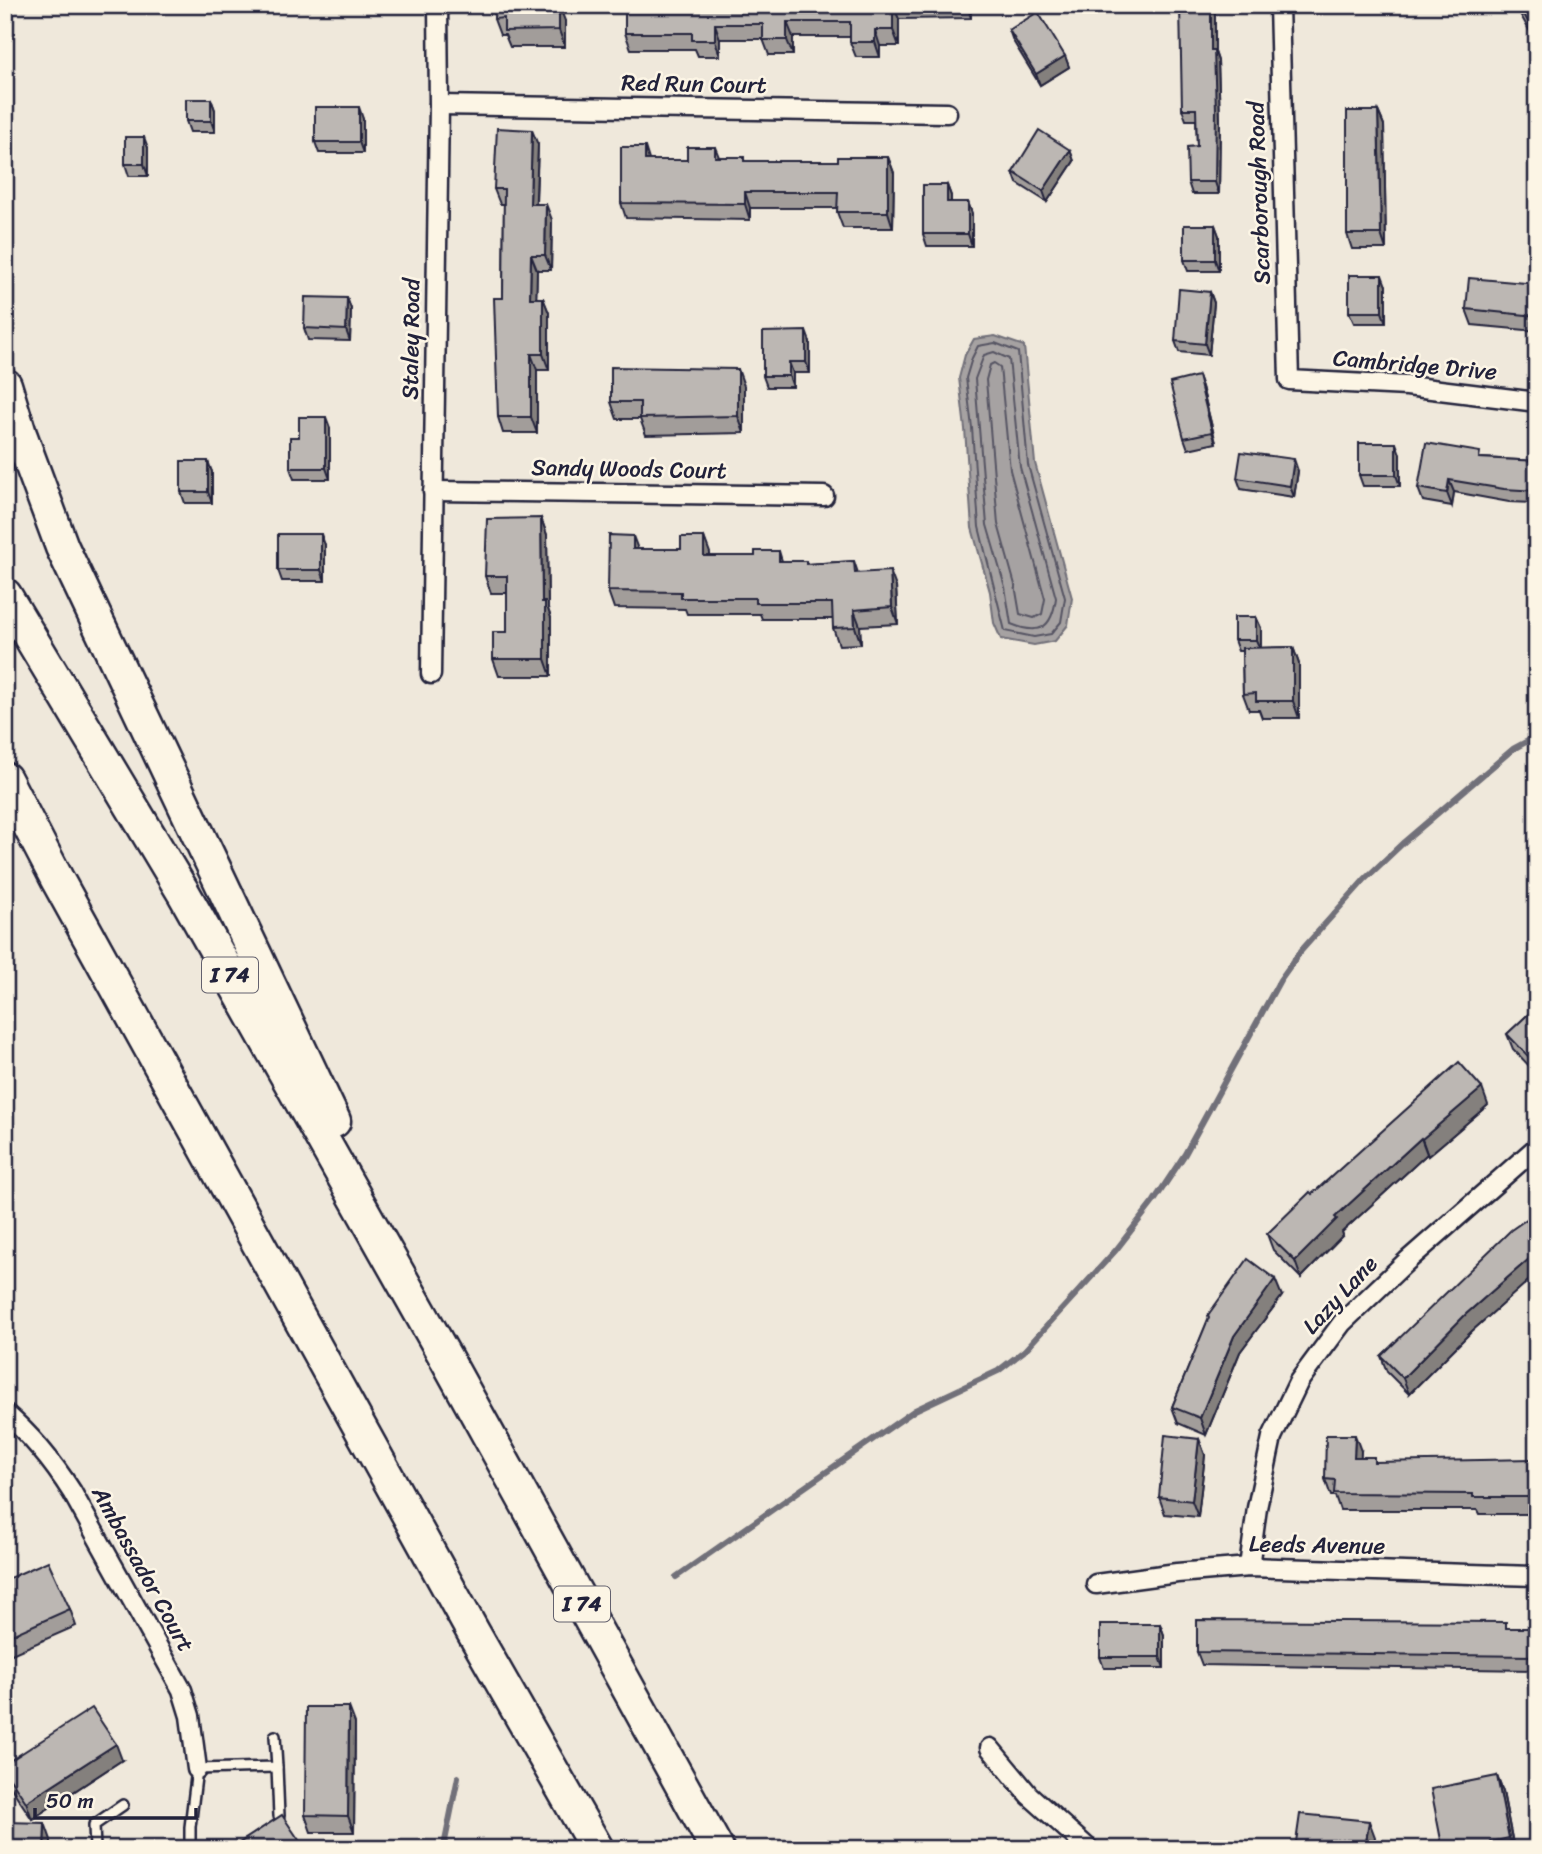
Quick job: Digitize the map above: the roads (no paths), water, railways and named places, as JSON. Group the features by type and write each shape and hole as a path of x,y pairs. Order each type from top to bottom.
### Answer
{"highway":[{"path":"5,385 24,447 62,547 447,1360"},
{"name":"I 74","path":"5,595 183,892 447,1360 717,1849"},
{"path":"5,779 58,881 460,1608 597,1849"},
{"path":"5,813 58,881"}],"street":[{"name":"Staley Road","path":"431,674 438,5"},
{"name":"Scarborough Road","path":"1279,5 1289,380"},
{"name":"Red Run Court","path":"439,104 947,113"},
{"name":"Cambridge Drive","path":"1289,380 1407,386 1537,402"},
{"name":"Sandy Woods Court","path":"433,491 824,496"},
{"name":"Lazy Lane","path":"1250,1567 1257,1508 1272,1437 1299,1381 1342,1323 1537,1147"},
{"name":"Ambassador Court","path":"5,1413 28,1432 72,1492 182,1690 190,1716 197,1769"},
{"name":"Leeds Avenue","path":"1096,1584 1250,1567 1537,1576"},
{"path":"990,1748 1029,1795 1089,1849"}],"lane":[{"path":"275,1736 279,1816"},
{"path":"190,1849 197,1769 277,1767"},
{"path":"95,1849 94,1825 122,1805"}],"water":[{"path":"995,336 1024,346 1035,463 1072,598 1068,625 1055,641 1034,645 1001,639 994,623 990,592 972,528 959,378 965,355 974,339"}],"waterway":[{"path":"676,1577 915,1410 998,1371 1024,1351 1116,1250 1154,1201 1185,1154 1280,980 1300,952 1365,879 1404,842 1513,749 1537,736"},
{"path":"442,1849 458,1777"}]}
